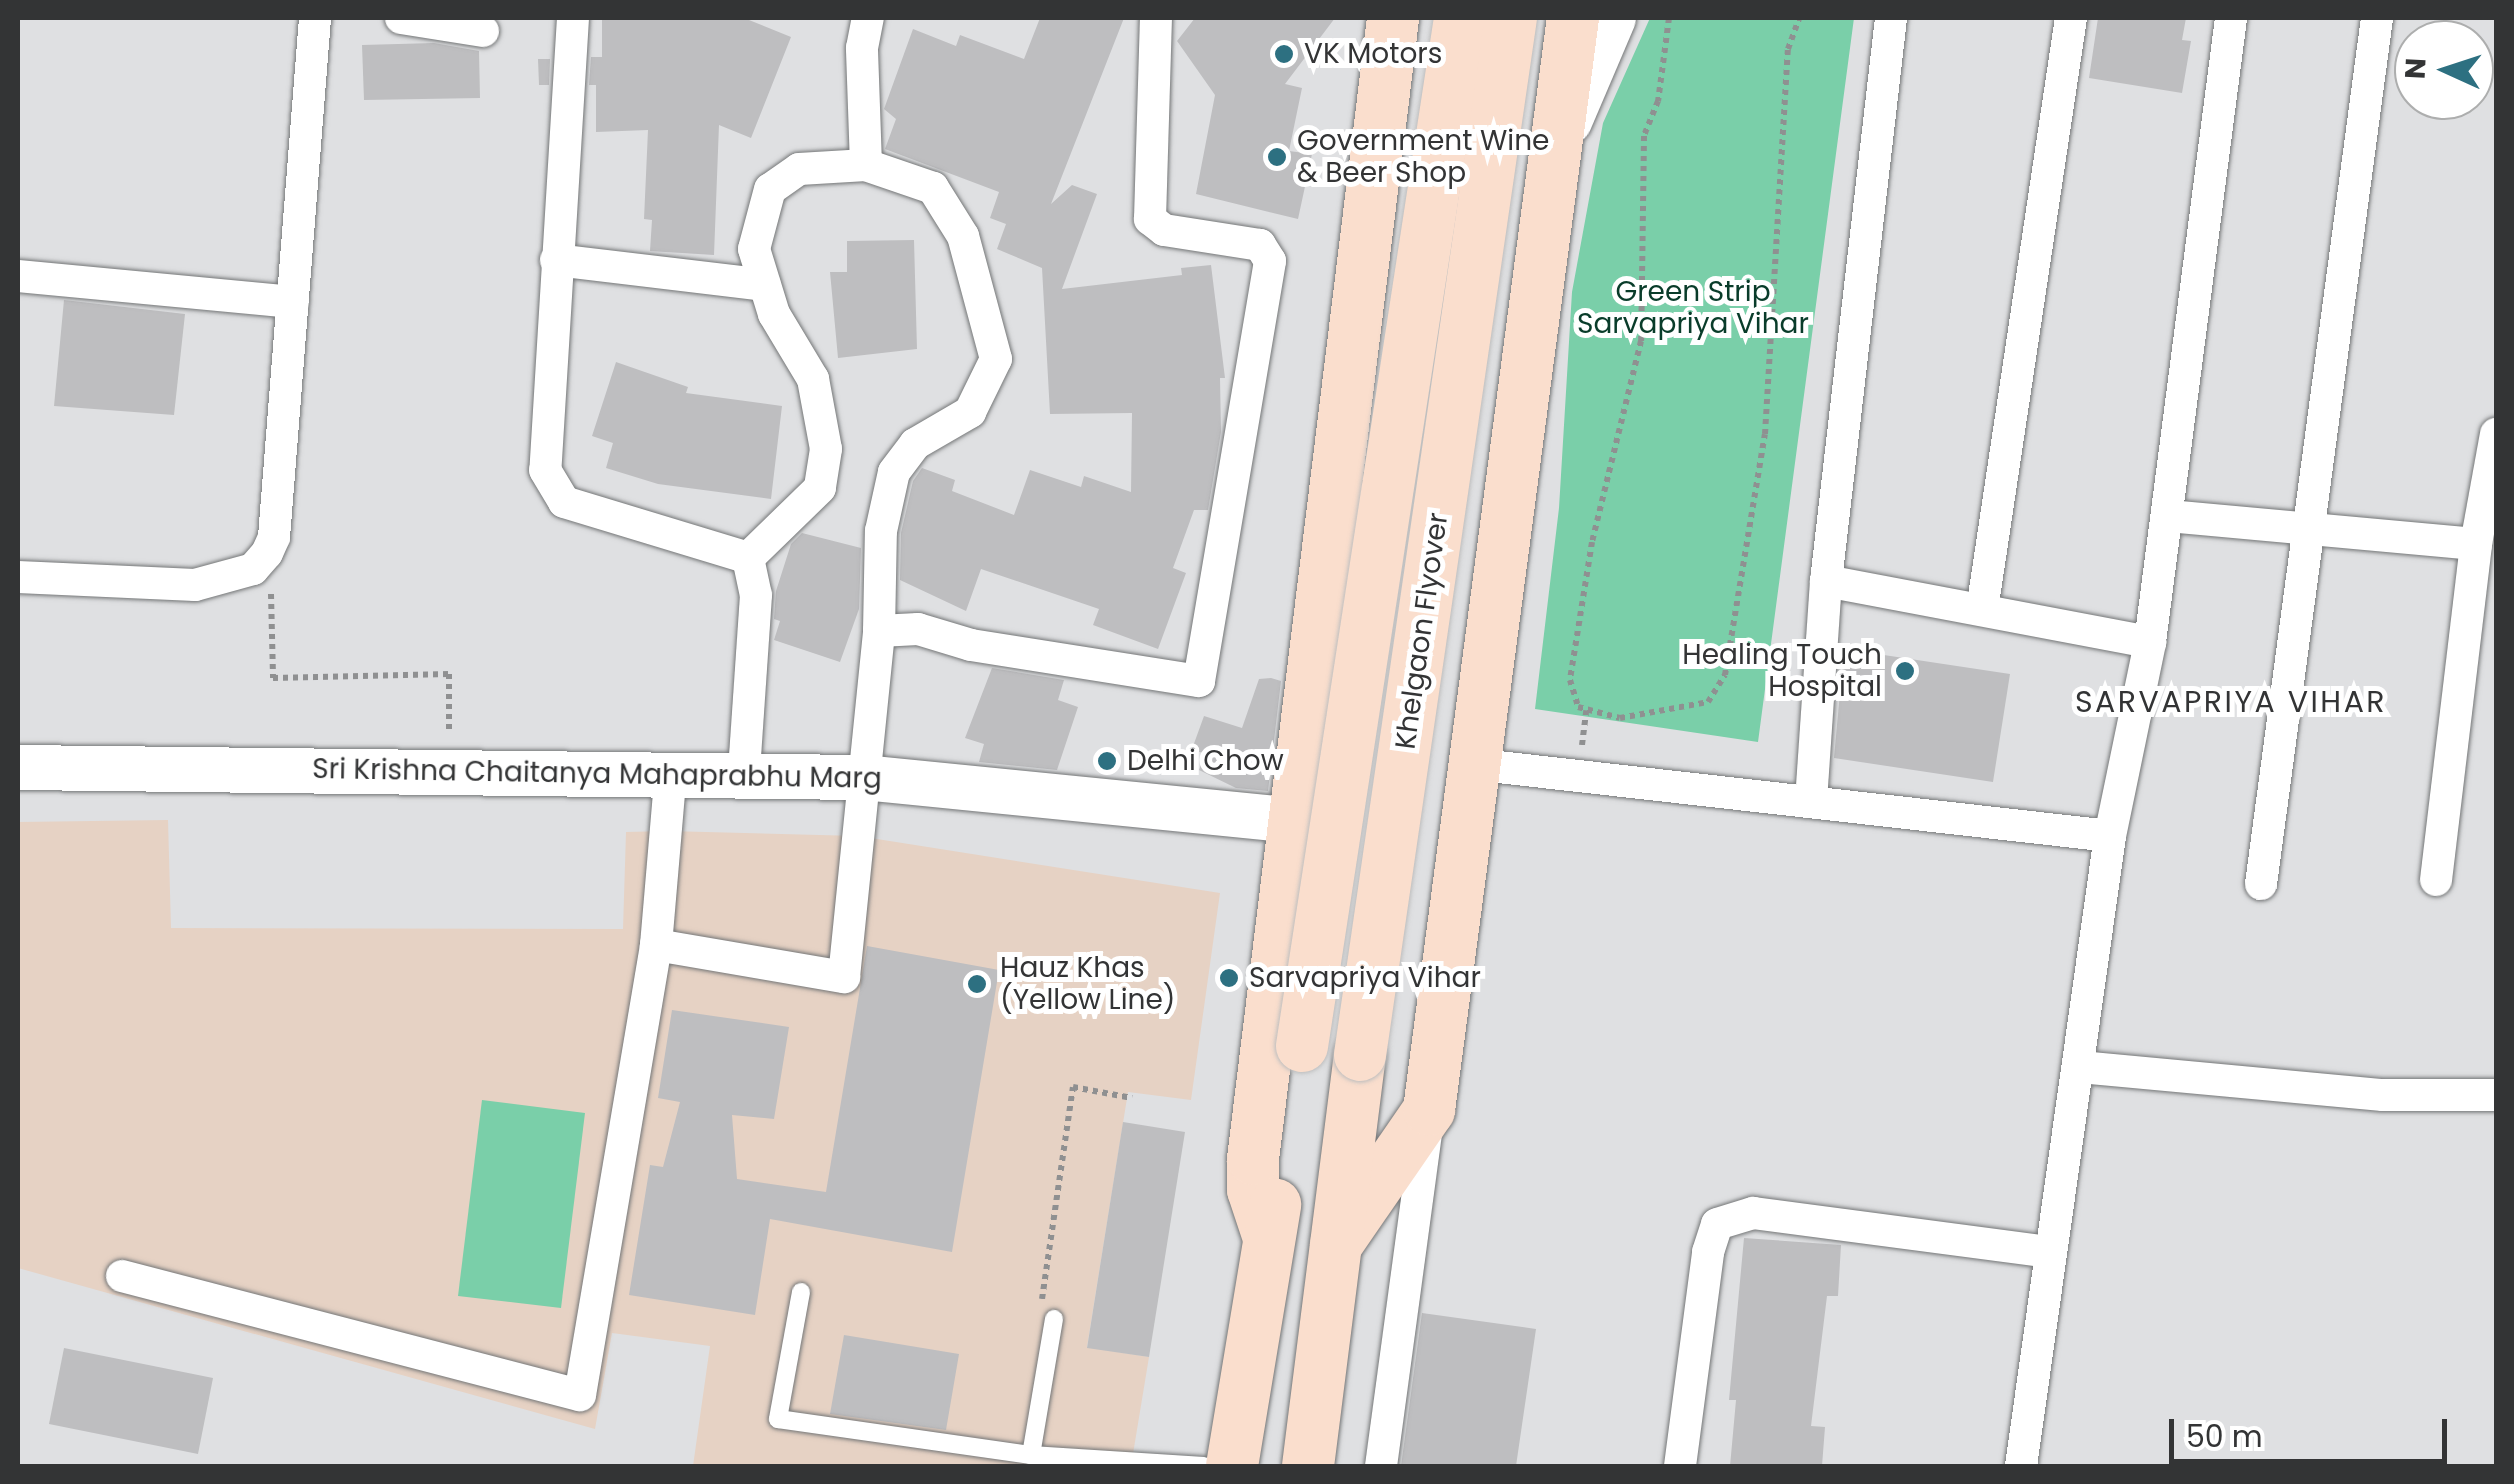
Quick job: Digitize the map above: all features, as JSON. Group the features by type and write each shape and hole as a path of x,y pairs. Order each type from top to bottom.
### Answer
{"main road":[{"name":"Khelgaon Flyover","path":"1232,1466 1302,1046 1460,18"},
{"name":"Khelgaon Flyover","path":"1308,1466 1360,1054 1511,18"},
{"path":"1336,1245 1429,1110 1572,18"},
{"path":"1269,1238 1252,1190 1253,1159 1390,22"},
{"path":"1360,289 1372,256 1394,231 1424,216 1459,214 1491,226 1516,248 1531,279 1533,313"}],"street":[{"path":"18,577 196,585 253,570 274,538 315,18"},
{"path":"402,18 484,31"},
{"path":"573,18 543,451 552,490 564,502 748,558"},
{"path":"866,165 862,48 868,18"},
{"path":"879,631 918,629 970,645 1200,681 1270,261 1260,245 1164,230 1150,218 1156,18"},
{"path":"1554,156 1613,18"},
{"path":"1811,801 1826,581 1890,18"},
{"path":"1982,610 2071,18"},
{"path":"2020,1466 2110,836 2150,642 2230,18"},
{"path":"2261,884 2377,18"},
{"path":"656,945 844,977 879,631 881,531 894,472 916,444 970,412 996,358 962,236 933,188 866,165 799,169 770,189 754,249 774,314 813,379 826,449 820,488 748,558"},
{"path":"556,260 765,284"},
{"path":"18,276 293,302"},
{"path":"2436,880 2476,544 2495,451"},
{"path":"2168,516 2476,544"},
{"path":"744,772 756,595 748,558"},
{"path":"1826,581 2150,642"},
{"path":"1472,764 2110,836"},
{"name":"Sri Krishna Chaitanya Mahaprabhu Marg","path":"18,767 744,772 864,777 1295,820"},
{"path":"122,1276 580,1395 656,945 671,770"},
{"path":"2080,1067 2383,1095 2496,1095"},
{"path":"1381,1466 1429,1110"},
{"path":"1680,1466 1708,1252 1717,1224 1753,1213 2050,1252"}],"lane":[{"path":"801,1292 778,1419 1031,1455 1204,1466"},
{"path":"1031,1455 1054,1319"}],"path":[{"path":"1668,18 1658,100 1644,136 1642,341 1592,542 1570,680 1578,707 1620,718 1708,702 1724,675 1766,434 1788,49 1799,18"},
{"path":"276,649 274,678 449,674 449,770"},
{"path":"1054,1319 1040,1316 1073,1087 1132,1098"}],"shaded area":[{"path":"168,820 171,928 623,929 626,832 858,836 1220,893 1191,1100 1128,1092 1087,1347 1149,1357 1131,1466 693,1466 710,1346 612,1333 595,1429 18,1268 18,822"}],"green space":[{"name":"Green Strip Sarvapriya Vihar","path":"1650,18 1854,18 1758,742 1535,709 1559,508 1572,292 1603,123"},
{"path":"482,1100 585,1113 561,1308 458,1296"}],"building":[{"path":"602,18 744,18 791,37 751,138 719,125 714,255 650,251 652,220 644,219 648,130 596,132 596,85 589,85 591,57 602,57"},
{"path":"1040,18 1124,18 1051,204 1072,185 1097,194 1062,289 1182,275 1181,268 1211,265 1225,378 1220,378 1221,432 1208,510 1194,510 1173,568 1186,573 1158,649 1093,625 1099,609 981,569 966,611 900,580 901,533 913,481 922,468 955,480 952,491 1014,515 1030,470 1081,487 1084,476 1131,492 1132,413 1050,414 1042,268 997,249 1006,224 990,218 999,192 885,149 896,119 884,109 913,29 956,46 960,35 1024,59"},
{"path":"1195,18 1335,18 1285,84 1302,88 1289,151 1312,154 1298,219 1196,194 1215,95 1177,41"},
{"path":"2098,18 2186,18 2182,40 2191,41 2182,93 2089,78"},
{"path":"434,43 479,51 480,98 364,100 362,45"},
{"path":"538,59 550,59 549,85 539,85"},
{"path":"914,240 917,349 838,358 830,272 847,272 847,241"},
{"path":"64,300 185,314 174,415 54,406"},
{"path":"616,362 688,387 686,393 782,406 771,499 658,484 606,468 613,443 592,436"},
{"path":"802,533 861,548 859,609 840,662 774,640 780,621 774,619 776,591 791,544"},
{"path":"1844,649 2010,674 1993,782 1834,758"},
{"path":"992,668 1064,680 1058,700 1078,707 1057,770 979,762 984,744 965,738"},
{"path":"1259,679 1281,681 1268,791 1236,788 1199,770 1205,754 1192,749 1204,716 1242,728"},
{"path":"867,946 999,970 952,1252 770,1219 755,1315 629,1295 650,1165 663,1167 680,1102 658,1098 672,1010 789,1027 774,1119 732,1115 737,1179 826,1192"},
{"path":"1123,1122 1185,1132 1149,1357 1087,1348"},
{"path":"1744,1238 1841,1245 1838,1296 1827,1296 1811,1426 1825,1427 1822,1466 1730,1466 1736,1400 1729,1400"},
{"path":"1422,1313 1536,1329 1516,1466 1401,1466"},
{"path":"844,1335 959,1354 946,1430 830,1414"},
{"path":"64,1348 213,1378 198,1454 49,1424"}],"place":[{"name":"VK Motors","path":"1284,54"},
{"name":"Government Wine & Beer Shop","path":"1277,157"},
{"name":"Healing Touch Hospital","path":"1905,671"},
{"name":"Delhi Chow","path":"1107,761"},
{"name":"Sarvapriya Vihar","path":"1229,978"},
{"name":"Hauz Khas (Yellow Line)","path":"977,984"}],"district":[{"name":"SARVAPRIYA VIHAR","path":"2231,702"}]}
